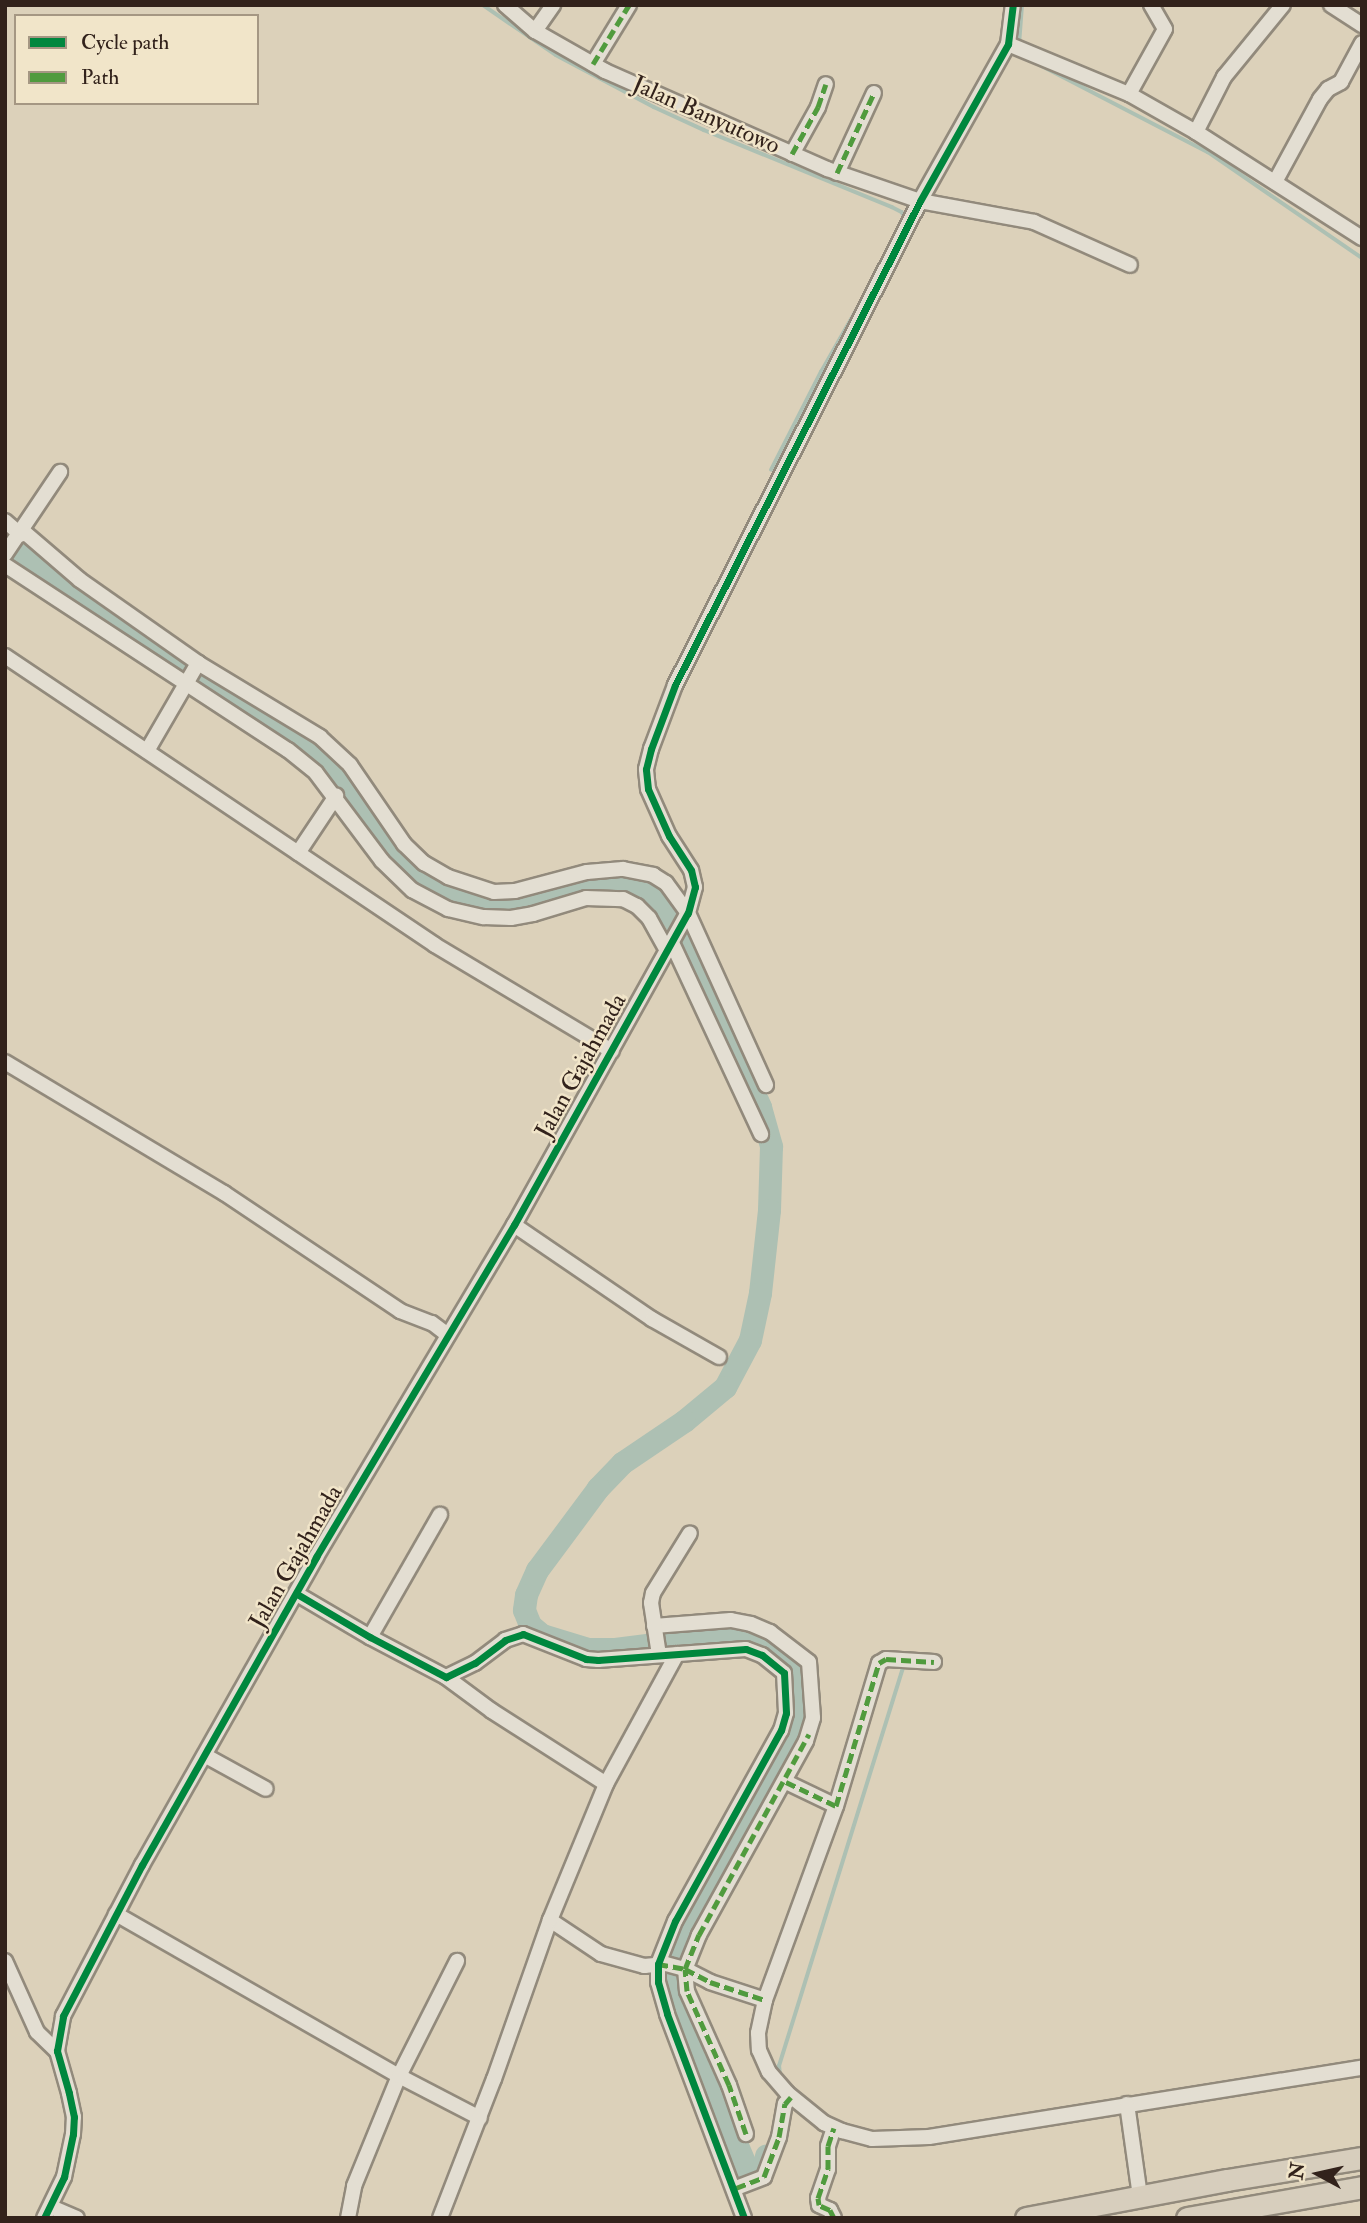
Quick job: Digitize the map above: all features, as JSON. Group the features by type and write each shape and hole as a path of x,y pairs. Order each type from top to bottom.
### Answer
{"highway":[{"path":"1026,2218 1362,2158"},
{"path":"1187,2218 1362,2187"}],"street":[{"name":"Jalan Banyutowo","path":"505,5 535,30 593,64 837,173 920,201 1034,222 1130,265"},
{"path":"535,30 553,5"},
{"path":"593,64 629,5"},
{"path":"687,916 695,887 691,870 669,836 648,789 646,768 651,749 675,685 920,201 1016,47 1013,5"},
{"path":"1129,94 1165,29 1151,5"},
{"path":"1196,132 1224,77 1283,5"},
{"path":"1331,5 1362,25"},
{"path":"1275,182 1320,99 1328,89 1341,82 1362,43"},
{"path":"1016,47 1129,94 1196,132 1362,238"},
{"path":"792,154 818,107 826,84"},
{"path":"837,173 874,93"},
{"path":"5,554 21,535 60,472"},
{"path":"5,521 80,580 197,664 320,737 350,765 404,844 424,863 448,877 494,892 515,891 587,872 622,869 653,875 677,896 766,1085"},
{"path":"5,565 288,750 316,772 382,861 412,890 448,909 484,917 511,918 586,898 623,900 637,906 671,944 761,1134"},
{"path":"5,656 435,945 602,1045"},
{"path":"147,751 197,664"},
{"path":"298,853 335,796"},
{"name":"Jalan Gajahmada","path":"48,2212 70,2156 74,2117 57,2051 63,2016 116,1914 297,1594 440,1329 514,1225 602,1045 687,916"},
{"path":"5,1062 224,1194 400,1311 440,1329"},
{"path":"514,1225 652,1319 719,1356"},
{"path":"370,1637 440,1516"},
{"path":"659,1653 651,1603 653,1593 690,1533"},
{"path":"297,1594 370,1637 446,1676 492,1711 606,1784"},
{"path":"655,1629 731,1620 751,1624 771,1632 807,1663 813,1718 806,1741 683,1968 687,1991 729,2084 746,2134"},
{"path":"446,1676 475,1663 514,1635 523,1634 586,1658 746,1650 762,1656 786,1672"},
{"path":"440,2218 480,2118 550,1920 606,1784 677,1654"},
{"path":"934,1662 886,1659 879,1663 836,1806 765,2000 758,2033 759,2050 786,2092 834,2128 872,2139 929,2137 1362,2068"},
{"path":"786,1672 807,1663"},
{"path":"744,2218 740,2187 667,2014 658,1982 675,1921 781,1730 786,1713 786,1672"},
{"path":"206,1756 266,1790"},
{"path":"786,1782 836,1806"},
{"path":"116,1914 398,2076 480,2118"},
{"path":"550,1920 601,1954 644,1966 662,1964 683,1968 710,1982 765,2000"},
{"path":"5,1961 37,2032 57,2051"},
{"path":"348,2218 354,2186 398,2076 457,1961"},
{"path":"740,2187 764,2177 779,2137 786,2092"},
{"path":"1127,2104 1140,2196"},
{"path":"834,2128 827,2152 828,2169 818,2198 819,2205 830,2210 834,2218"},
{"path":"48,2212 77,2218"}],"waterway":[{"path":"483,5 556,55 654,107 892,207 902,212 906,219"},
{"path":"1019,45 1022,5"},
{"path":"1040,65 1208,152 1362,258"},
{"path":"771,470 821,372 862,300"},
{"path":"5,544 90,606 155,647 229,700 285,728 309,744 348,788 397,858 431,886 465,900 511,905 591,886 636,888 650,894 673,918 685,939 760,1107 771,1146 769,1210 760,1293 750,1340 725,1387 684,1421 622,1463 598,1488 537,1570 526,1595 524,1610 530,1625 542,1635 588,1649 615,1649 717,1636 750,1640 795,1663 800,1673 799,1713 785,1751 762,1800 687,1929 675,1958 673,1975 682,2015 750,2176 762,2171 766,2156"},
{"path":"780,2075 779,2066 904,1665"}],"marked path":[{"path":"593,64 629,5"},
{"path":"792,154 818,107 826,84"},
{"path":"837,173 874,93"},
{"path":"786,1782 836,1806 879,1663 886,1659 934,1662"},
{"path":"746,2134 729,2085 687,1991 685,1969 699,1935 809,1734"},
{"path":"658,1964 685,1969 710,1982 765,2000"},
{"path":"736,2188 764,2177 779,2137 785,2104 791,2097"},
{"path":"834,2128 828,2146 828,2169 818,2198 819,2205 830,2210 834,2218"}],"cycle path":[{"path":"44,2218 64,2177 73,2134 74,2117 57,2051 63,2016 142,1865 316,1557 514,1225 688,913 695,887 691,870 669,836 648,789 646,769 651,749 675,685 920,201 1008,44 1013,5"},
{"path":"297,1594 446,1677 475,1663 505,1640 523,1634 586,1659 598,1660 746,1649 762,1655 784,1673 786,1713 781,1730 675,1921 658,1964 658,1982 667,2014 744,2218"}]}
